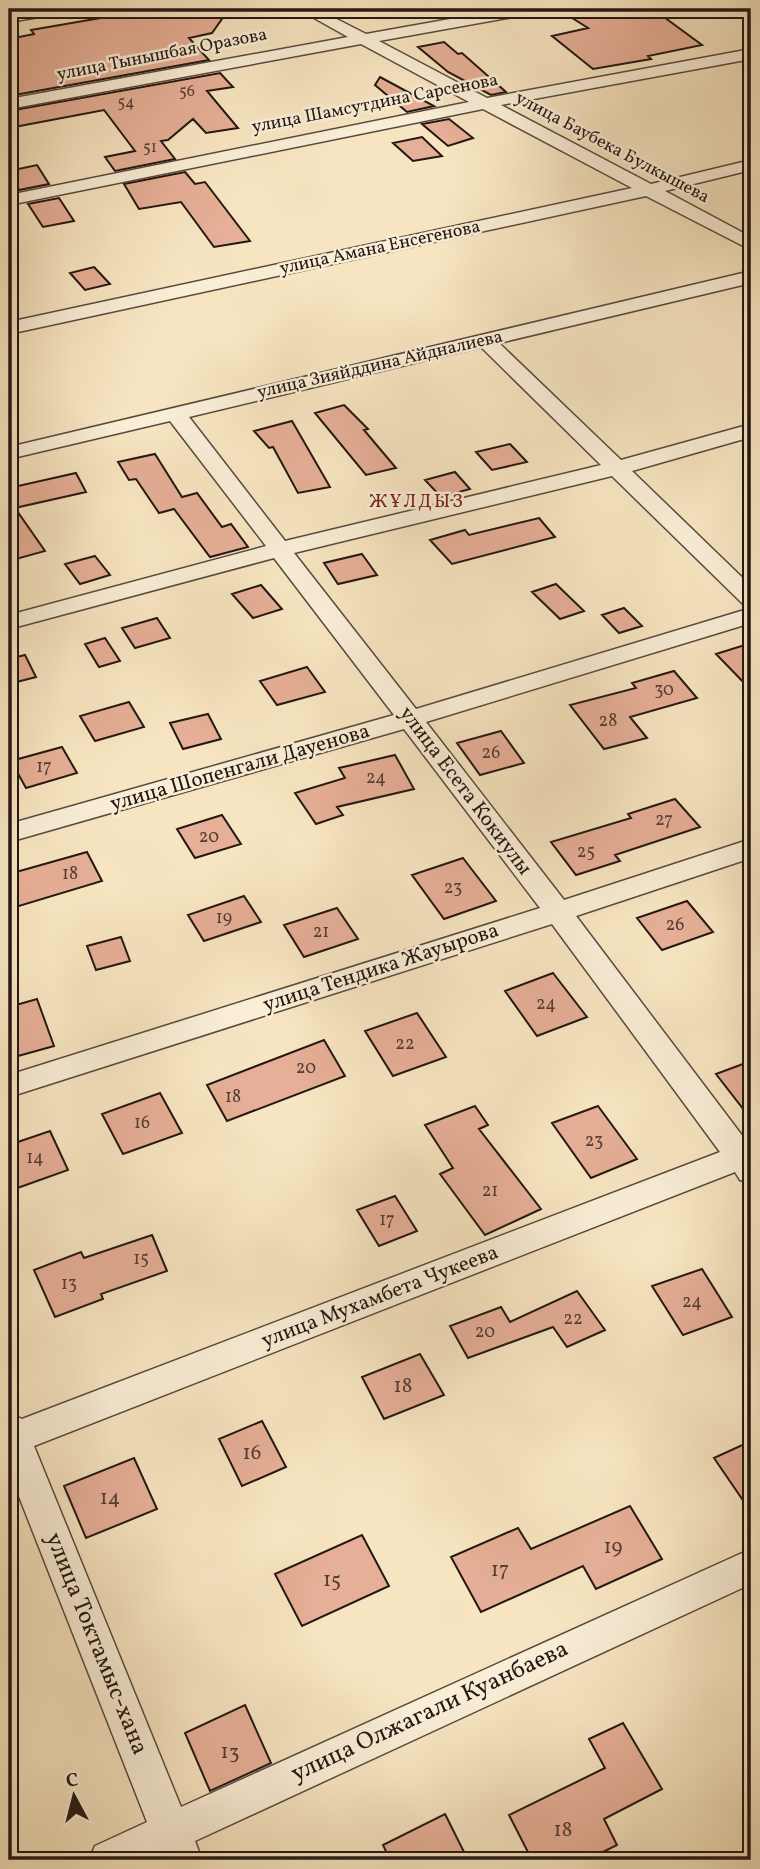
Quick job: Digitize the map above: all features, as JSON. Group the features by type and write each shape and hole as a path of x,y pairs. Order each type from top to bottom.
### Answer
{"street":[{"path":"9,17 35,10 57,9"},
{"name":"улица Баубека Булкышева","path":"306,9 751,244"},
{"name":"улица Тынышбая Оразова","path":"9,104 363,37 530,9"},
{"name":"улица Шамсутдина Сарсенова","path":"9,200 482,104 751,54"},
{"name":"улица Амана Енсегенова","path":"9,328 648,190 751,165"},
{"name":"улица Зияйддина Айдналиева","path":"9,453 751,278"},
{"path":"485,340 751,599"},
{"name":"улица Есета Кокиулы","path":"175,413 282,549 748,1160"},
{"path":"9,622 282,549 617,468 751,430"},
{"name":"улица Шопенгали Дауенова","path":"9,834 410,719 751,615"},
{"name":"улица Тендика Жауырова","path":"9,1086 751,848"},
{"name":"улица Мухамбета Чукеева","path":"10,1435 748,1160"},
{"name":"улица Токтамыс-хана","path":"10,1435 176,1845"},
{"name":"улица Олжагали Куанбаева","path":"109,1860 176,1845 751,1566"}],"building":[{"path":"153,9 229,9 212,33 189,38 209,60 9,96 9,39 34,34 31,30"},
{"path":"600,9 653,9 702,45 648,56 651,59 593,69 552,36 588,28 569,16"},
{"path":"444,42 458,54 462,53 506,92 491,95 448,72 418,47"},
{"path":"220,73 233,87 207,91 238,128 206,133 193,119 168,140 161,141 175,159 115,171 105,157 135,151 104,110 9,128 9,111"},
{"path":"380,77 434,106 407,112 375,85"},
{"path":"449,119 473,138 448,146 422,124"},
{"path":"422,137 442,156 413,161 393,143"},
{"path":"37,165 49,184 19,190 9,171"},
{"path":"185,172 195,184 205,182 250,241 214,247 181,202 139,209 124,184"},
{"path":"59,198 74,221 43,227 28,204"},
{"path":"94,267 110,284 85,290 70,273"},
{"path":"344,405 368,429 364,430 396,468 366,475 315,413"},
{"path":"292,421 330,487 298,493 273,447 269,448 254,431"},
{"path":"510,444 527,462 492,470 476,452"},
{"path":"155,454 182,497 197,493 222,527 231,524 248,547 210,557 174,509 159,513 136,479 129,480 118,462"},
{"path":"455,472 470,489 441,497 425,480"},
{"path":"76,473 86,492 15,508 45,551 9,561 9,488"},
{"path":"539,518 555,537 452,564 430,540 465,530 469,535"},
{"path":"362,554 377,575 338,584 324,563"},
{"path":"95,556 110,575 80,584 65,564"},
{"path":"556,584 584,611 560,619 532,592"},
{"path":"261,585 282,609 253,618 232,594"},
{"path":"624,608 642,626 619,633 602,615"},
{"path":"157,618 170,638 135,648 122,628"},
{"path":"105,638 120,661 99,667 85,644"},
{"path":"751,643 751,690 716,654"},
{"path":"25,655 36,677 9,684 9,659"},
{"path":"307,667 325,692 277,705 260,681"},
{"path":"674,671 697,698 630,717 647,738 604,749 570,705 636,688 632,683"},
{"path":"129,702 144,727 95,741 80,716"},
{"path":"208,714 221,739 183,749 170,723"},
{"path":"501,731 524,763 480,775 457,743"},
{"path":"62,747 77,773 26,788 11,761"},
{"path":"395,755 414,789 337,807 343,815 316,824 295,793 345,778 339,768"},
{"path":"675,799 700,827 615,855 620,861 576,875 551,842 631,818 628,814"},
{"path":"222,815 241,844 195,858 177,829"},
{"path":"87,852 102,881 9,909 9,874"},
{"path":"463,858 496,901 444,919 412,875"},
{"path":"244,896 261,922 204,941 188,915"},
{"path":"687,901 713,932 662,950 637,918"},
{"path":"337,908 358,939 304,957 284,925"},
{"path":"121,937 130,961 96,970 87,946"},
{"path":"553,973 587,1017 537,1036 505,991"},
{"path":"37,999 54,1046 18,1056 9,1030 9,1007"},
{"path":"417,1013 446,1057 393,1076 365,1031"},
{"path":"324,1040 345,1076 227,1121 207,1085"},
{"path":"751,1061 751,1119 716,1074"},
{"path":"160,1093 182,1133 123,1154 102,1114"},
{"path":"475,1106 488,1125 479,1129 541,1209 485,1235 440,1174 453,1168 425,1125"},
{"path":"598,1106 637,1159 591,1178 552,1123"},
{"path":"50,1131 68,1170 9,1191 9,1145"},
{"path":"395,1196 417,1231 379,1246 357,1210"},
{"path":"152,1235 167,1271 101,1294 103,1299 55,1317 34,1270 81,1252 84,1258"},
{"path":"702,1269 732,1317 683,1335 652,1286"},
{"path":"577,1291 605,1330 567,1347 553,1327 468,1358 450,1326 501,1307 510,1322"},
{"path":"420,1354 444,1395 384,1419 362,1377"},
{"path":"262,1421 286,1467 242,1486 219,1439"},
{"path":"751,1441 751,1512 714,1458"},
{"path":"134,1458 157,1509 86,1538 64,1486"},
{"path":"630,1506 662,1559 596,1589 583,1566 481,1612 451,1557 518,1528 531,1549"},
{"path":"362,1535 389,1586 302,1626 275,1574"},
{"path":"245,1705 271,1763 210,1791 185,1733"},
{"path":"623,1723 662,1789 604,1819 617,1845 587,1860 532,1860 509,1815 605,1768 589,1739"},
{"path":"445,1814 468,1860 390,1860 383,1845"}],"district":[{"name":"ЖҰЛДЫЗ","path":"417,502"}]}
